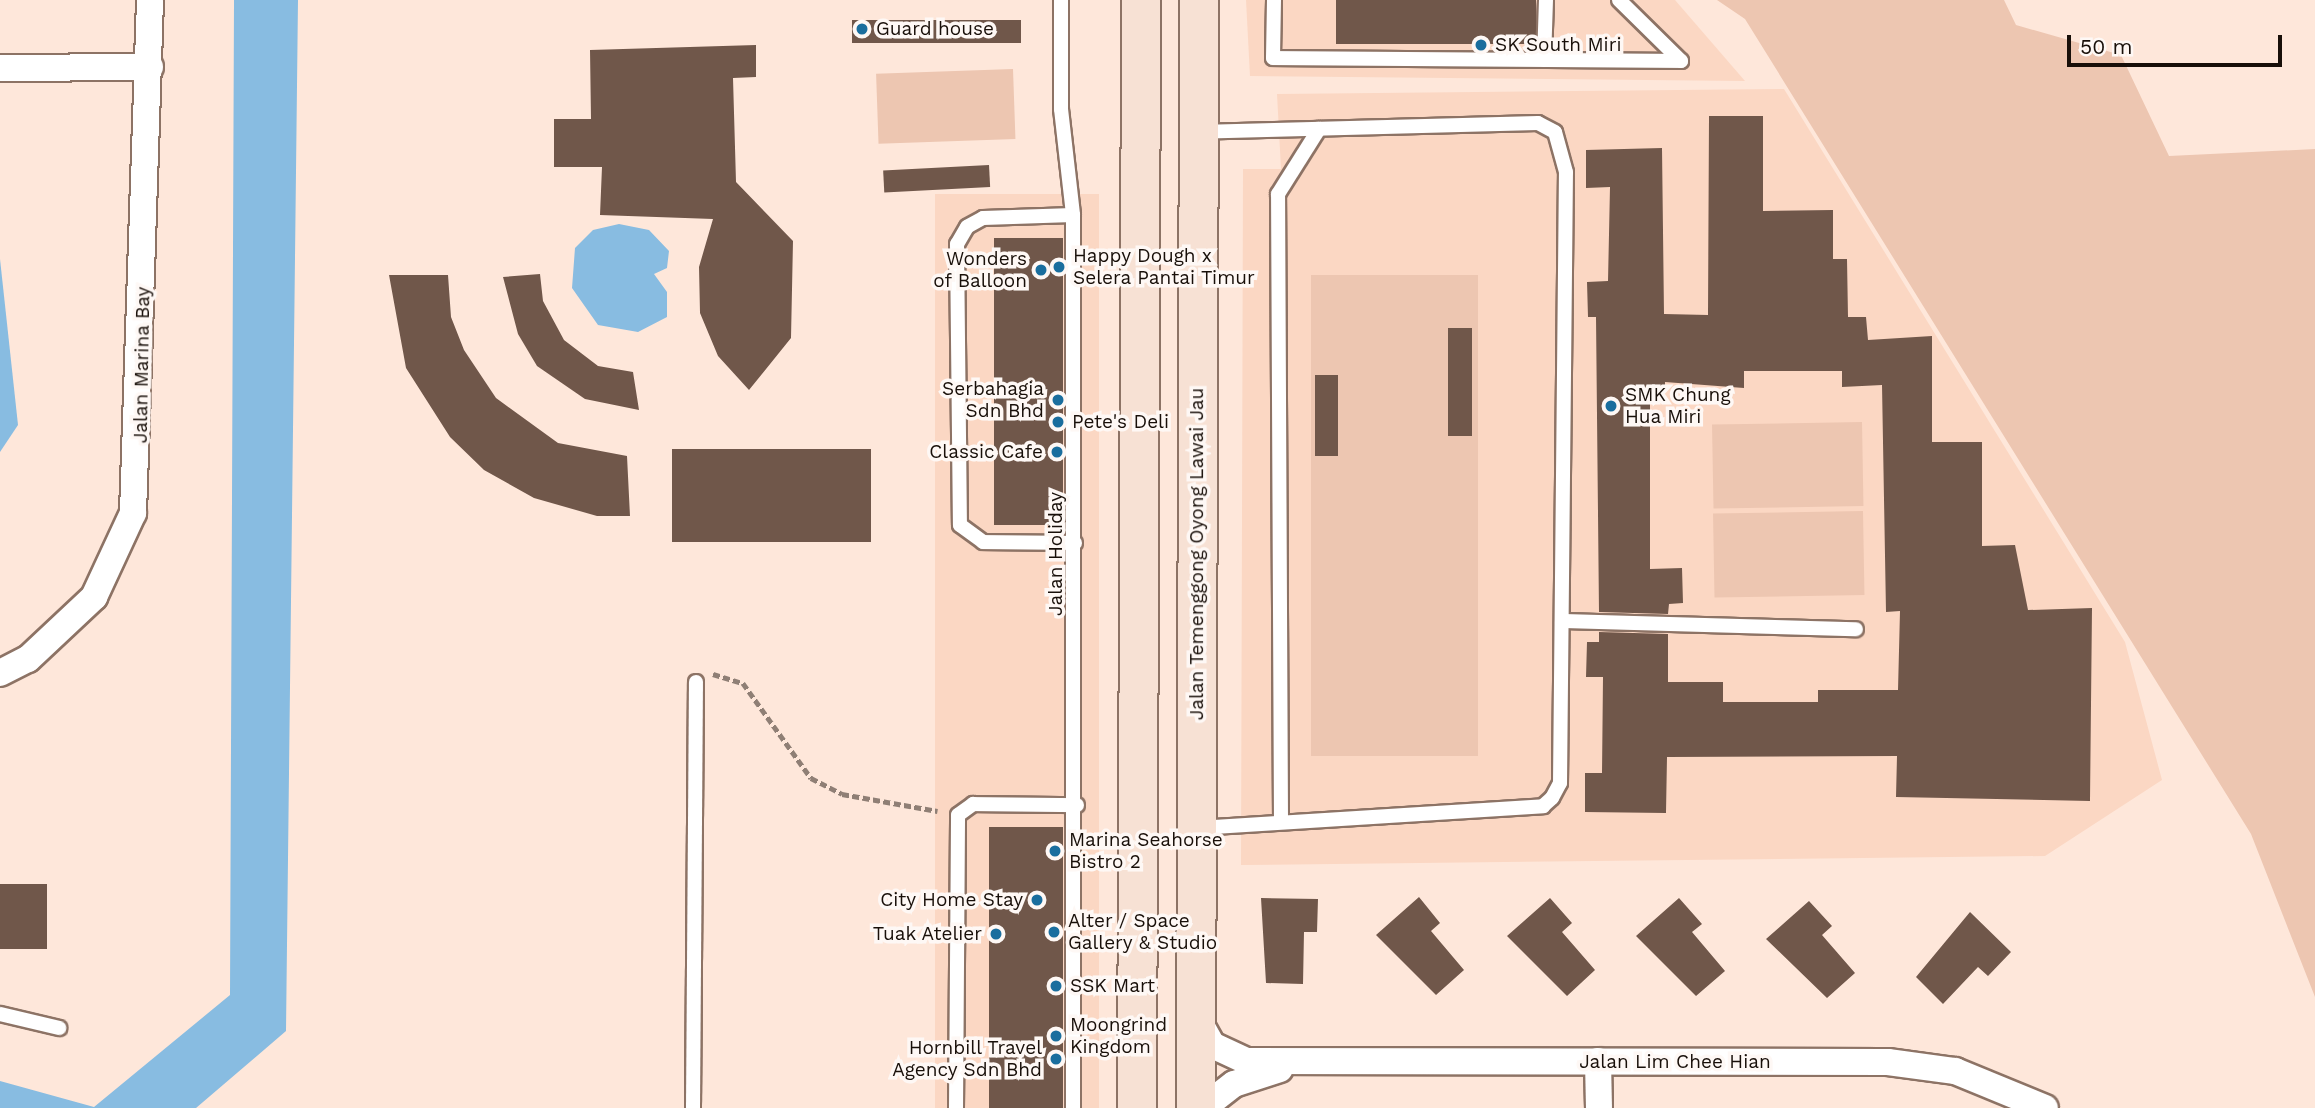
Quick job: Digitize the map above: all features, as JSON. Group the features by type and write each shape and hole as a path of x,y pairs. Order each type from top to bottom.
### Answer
{"main road":[{"path":"1137,1108 1141,0"},
{"name":"Jalan Temenggong Oyong Lawai Jau","path":"1196,1108 1199,0"}],"street":[{"name":"Jalan Marina Bay","path":"0,673 28,659 94,597 133,513 150,67 150,0"},
{"path":"0,68 150,67"},
{"name":"Jalan Lim Chee Hian","path":"1195,1015 1212,1045 1227,1055 1296,1065 1598,1061 1888,1062 1955,1071 2045,1108"},
{"path":"1598,1061 1599,1108"},
{"name":"Jalan Lim Chee Hian","path":"1203,1108 1234,1084 1296,1065"}],"lane":[{"name":"Jalan Holiday","path":"1060,0 1061,109 1073,215 1077,805 1073,1108"},
{"path":"1274,0 1273,58 1681,61 1619,0"},
{"path":"1544,60 1546,0"},
{"path":"1197,132 1538,123 1555,132 1564,149 1560,783 1543,806 1197,828"},
{"path":"1280,821 1278,194 1319,129"},
{"path":"1073,215 982,219 967,227 957,257 960,525 983,542 1075,543"},
{"path":"1562,621 1856,629"},
{"path":"693,1108 696,681"},
{"path":"956,1108 958,815 974,804 1077,805"},
{"path":"0,1014 59,1028"}],"path":[{"path":"696,681 718,673 743,683 768,710 793,759 831,789 958,815"}],"shaded area":[{"name":"SK South Miri","path":"1246,0 1675,0 1745,81 1250,76"},
{"path":"1717,0 2004,0 2016,25 2121,55 2169,156 2315,149 2315,997 2251,834 1745,19"},
{"path":"1013,69 1015,139 879,144 876,74"},
{"name":"SMK Chung Hua Miri","path":"1784,89 2125,642 2162,780 2045,856 1241,865 1243,169 1281,169 1277,94"},
{"path":"935,194 1099,194 1099,1108 935,1108"},
{"path":"1311,275 1478,275 1478,756 1311,756"},
{"path":"1862,422 1863,506 1713,509 1712,425"},
{"path":"1863,511 1864,595 1714,598 1713,514"}],"water":[{"path":"234,0 298,0 286,1031 196,1108 0,1108 0,1081 94,1107 230,995"},
{"path":"619,224 649,230 669,251 667,268 654,274 667,292 667,317 638,332 598,325 572,288 575,248 593,230"},
{"path":"0,259 18,425 0,452"}],"building":[{"path":"1336,0 1536,0 1536,44 1336,44"},
{"path":"852,20 1021,20 1021,43 852,43"},
{"path":"756,45 756,77 733,78 736,182 793,241 791,338 749,390 718,356 700,313 699,267 713,219 600,215 602,167 554,167 554,119 591,119 590,50"},
{"path":"1709,116 1763,116 1763,211 1833,210 1833,259 1847,259 1848,317 1866,317 1868,340 1932,336 1932,442 1982,442 1982,546 2015,545 2028,610 2092,608 2090,801 1896,797 1897,756 1667,757 1666,813 1585,812 1585,773 1602,773 1603,677 1586,677 1587,642 1599,642 1599,632 1668,634 1668,682 1723,682 1723,702 1818,702 1818,690 1898,690 1900,611 1886,612 1882,385 1842,387 1842,371 1744,371 1744,388 1665,382 1665,393 1650,393 1650,569 1682,568 1683,603 1669,604 1668,614 1599,612 1596,317 1588,317 1587,282 1608,281 1610,187 1586,188 1586,150 1662,148 1664,314 1708,315"},
{"path":"989,165 990,187 884,193 883,171"},
{"path":"994,238 1063,238 1063,525 994,525"},
{"path":"540,274 543,301 564,340 598,366 633,372 639,410 585,399 537,366 518,334 503,277"},
{"path":"389,275 448,275 451,317 464,350 496,398 558,443 627,456 630,516 597,516 534,498 484,470 450,437 406,368"},
{"path":"1448,328 1472,328 1472,436 1448,436"},
{"path":"1315,375 1338,375 1338,456 1315,456"},
{"path":"672,449 871,449 871,542 672,542"},
{"path":"989,827 1063,827 1063,1108 989,1108"},
{"path":"0,884 47,884 47,949 0,949"},
{"path":"1419,897 1440,923 1431,931 1464,970 1436,995 1376,935"},
{"path":"1261,898 1318,899 1317,932 1304,932 1303,984 1266,983"},
{"path":"1550,898 1572,923 1562,932 1595,970 1567,996 1507,936"},
{"path":"1679,898 1702,924 1692,932 1725,971 1696,996 1636,936"},
{"path":"1809,901 1832,926 1822,935 1855,973 1827,998 1766,939"},
{"path":"1970,912 2011,952 1988,976 1978,967 1943,1004 1916,977"}],"place":[{"name":"Guard house","path":"862,29"},
{"name":"SK South Miri","path":"1481,45"},
{"name":"Happy Dough x Selera Pantai Timur","path":"1059,267"},
{"name":"Wonders of Balloon","path":"1041,270"},
{"name":"Serbahagia Sdn Bhd","path":"1058,400"},
{"name":"SMK Chung Hua Miri","path":"1611,406"},
{"name":"Pete's Deli","path":"1058,422"},
{"name":"Classic Cafe","path":"1057,452"},
{"name":"Marina Seahorse Bistro 2","path":"1055,851"},
{"name":"City Home Stay","path":"1037,900"},
{"name":"Alter / Space Gallery & Studio","path":"1054,932"},
{"name":"Tuak Atelier","path":"996,934"},
{"name":"SSK Mart","path":"1056,986"},
{"name":"Moongrind Kingdom","path":"1056,1036"},
{"name":"Hornbill Travel Agency Sdn Bhd","path":"1056,1059"}]}
